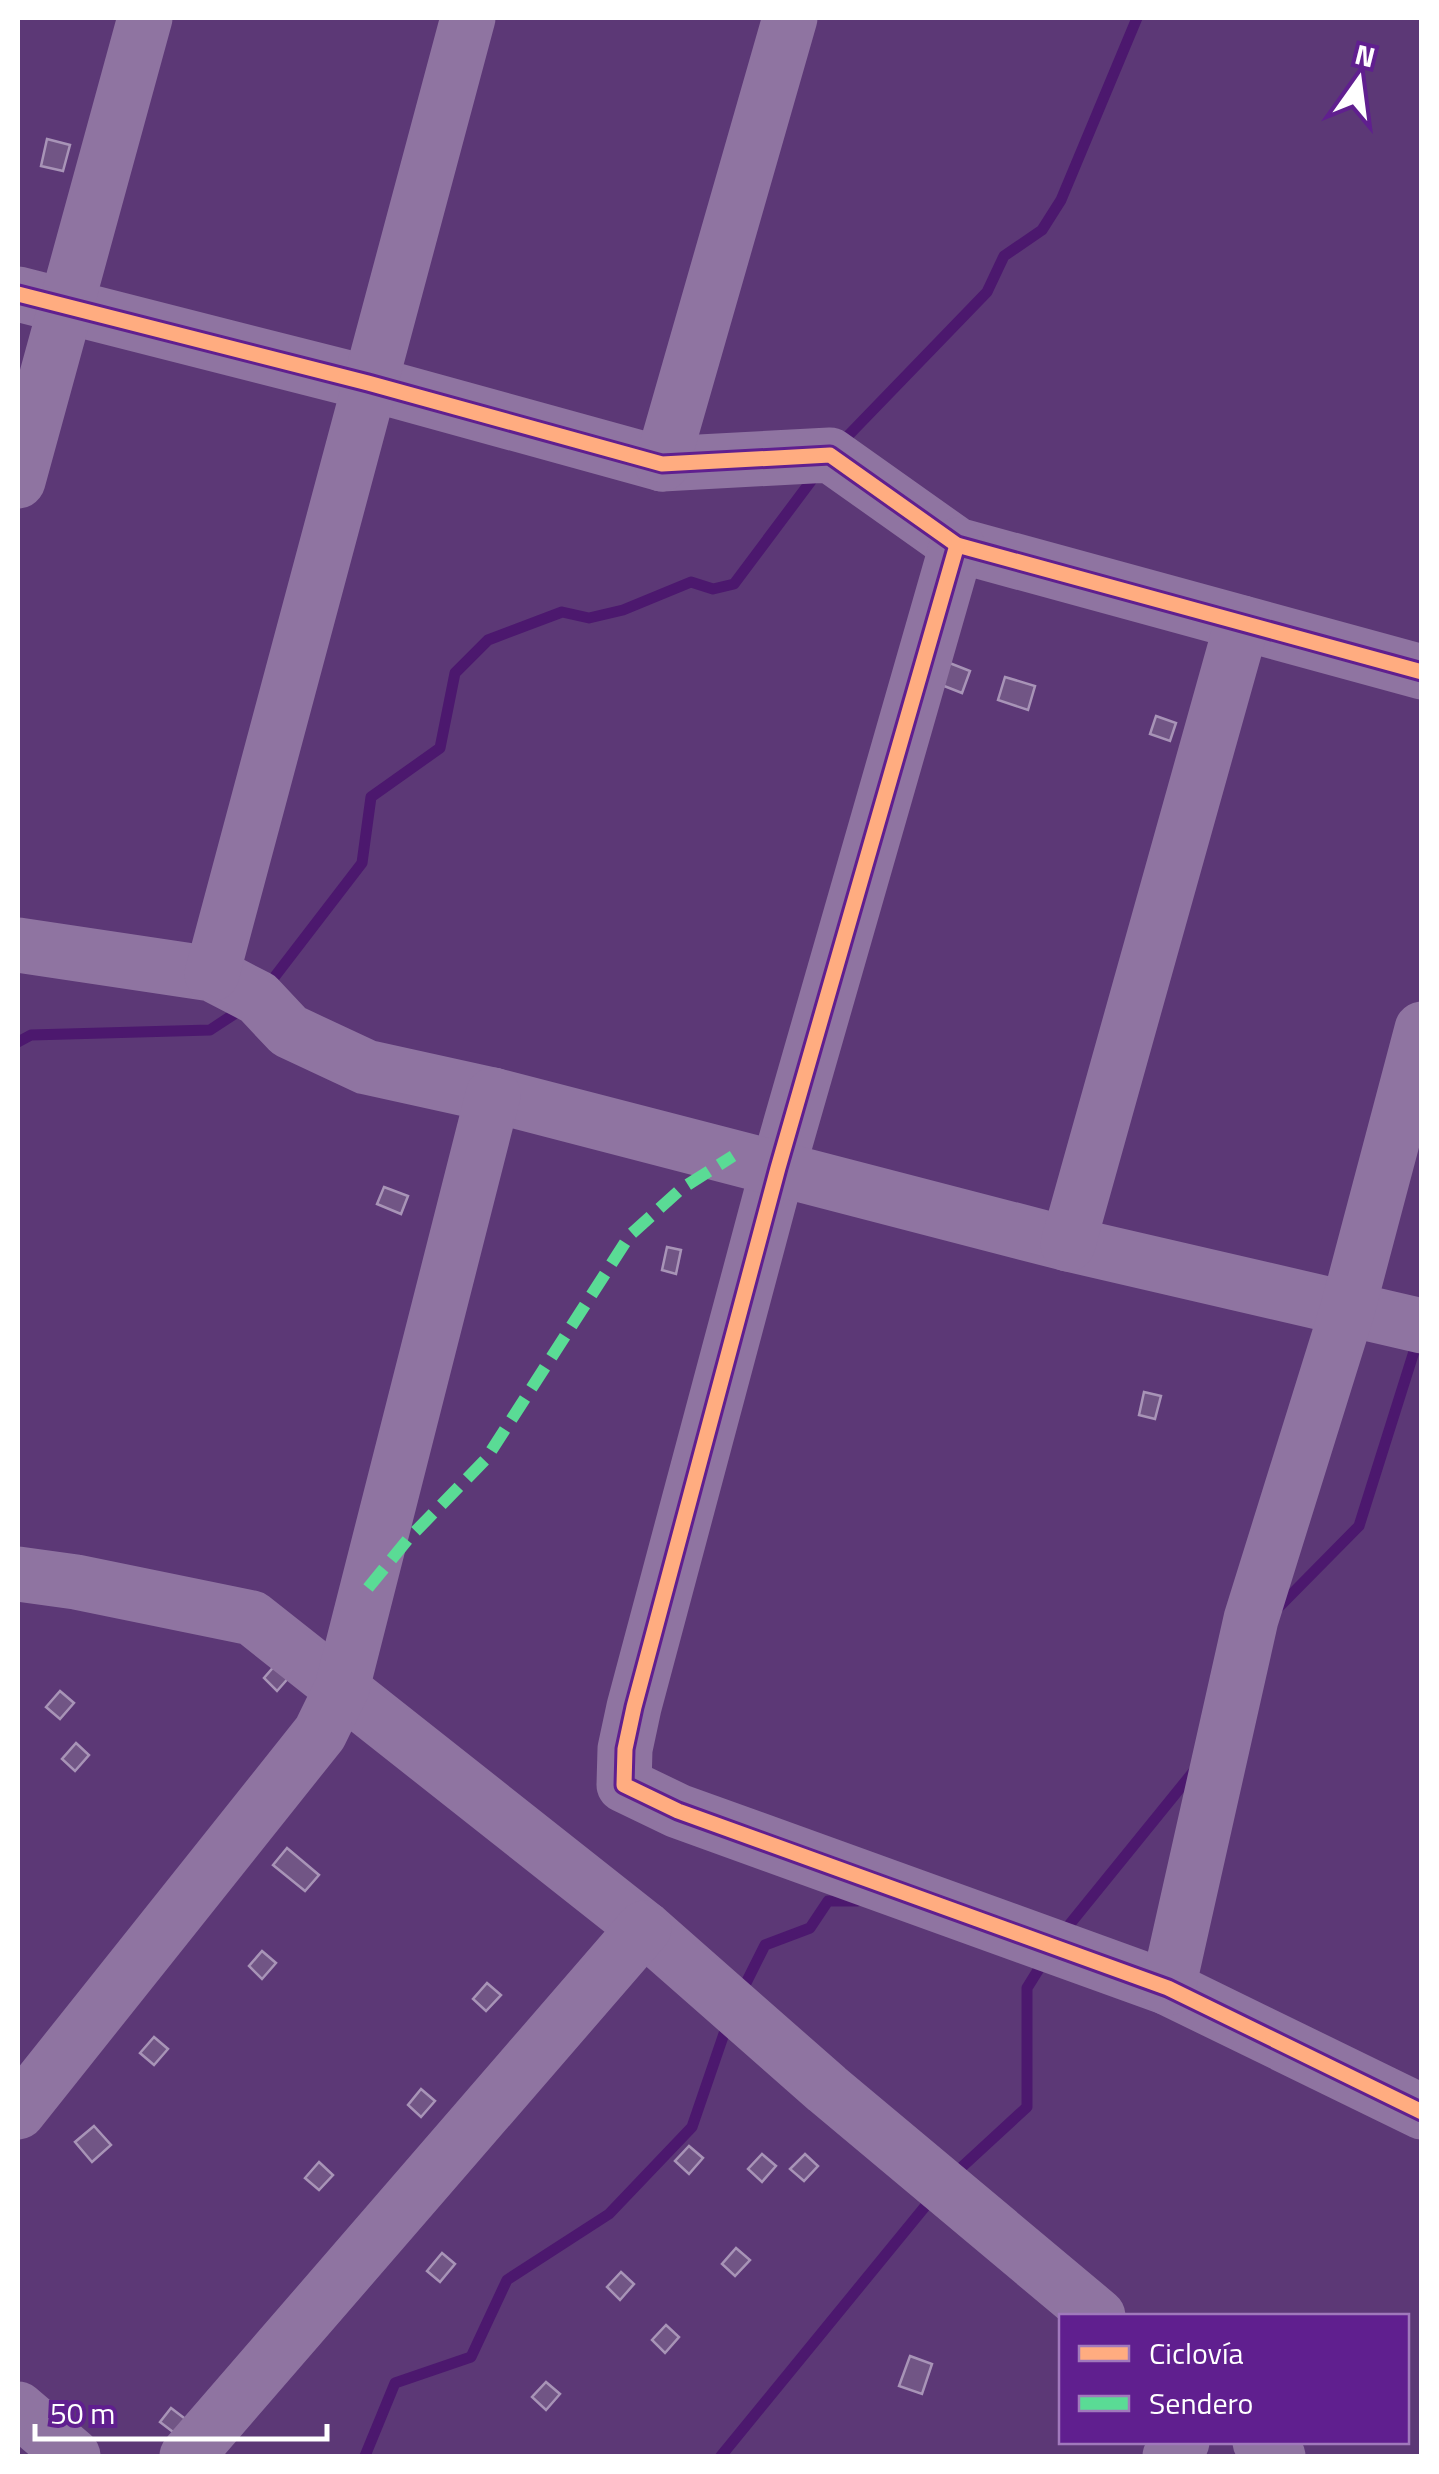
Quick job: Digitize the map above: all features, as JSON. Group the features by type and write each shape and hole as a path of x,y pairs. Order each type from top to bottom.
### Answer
{"street":[{"path":"18,481 42,302 145,18"},
{"path":"212,974 468,18"},
{"path":"662,464 790,18"},
{"path":"42,302 368,384 662,464 830,455 957,545 1422,672"},
{"path":"957,545 778,1168 634,1707 625,1749 624,1785 678,1811 1168,1988 1422,2112"},
{"path":"1068,1244 1242,623"},
{"path":"18,945 212,974 258,998 289,1031 366,1067 493,1095 1068,1244 1422,1326"},
{"path":"1168,1988 1251,1620 1348,1308 1422,1029"},
{"path":"18,2112 320,1733 342,1688 493,1095"},
{"path":"18,1574 252,1618 644,1928 1096,2314"},
{"path":"187,2456 644,1928"},
{"path":"18,2408 74,2456"}],"building":[{"path":"47,139 70,145 63,171 41,166"},
{"path":"947,662 970,671 962,693 939,684"},
{"path":"1005,677 1035,686 1028,710 998,700"},
{"path":"1156,716 1176,723 1170,741 1150,734"},
{"path":"384,1187 408,1196 401,1214 377,1204"},
{"path":"667,1247 681,1250 676,1274 662,1270"},
{"path":"1144,1392 1161,1396 1155,1419 1139,1415"},
{"path":"277,1663 291,1675 277,1691 264,1678"},
{"path":"60,1691 74,1703 60,1719 46,1707"},
{"path":"76,1743 89,1755 75,1771 62,1759"},
{"path":"287,1848 319,1875 305,1891 273,1865"},
{"path":"262,1951 276,1963 262,1979 249,1966"},
{"path":"487,1983 501,1995 486,2011 473,1999"},
{"path":"154,2037 168,2049 154,2065 140,2053"},
{"path":"421,2089 435,2101 421,2117 408,2105"},
{"path":"94,2126 111,2145 92,2162 75,2142"},
{"path":"689,2146 703,2158 689,2174 675,2161"},
{"path":"762,2154 776,2166 762,2182 748,2169"},
{"path":"805,2154 818,2166 804,2181 790,2169"},
{"path":"319,2162 333,2175 319,2190 305,2178"},
{"path":"736,2248 750,2260 735,2276 722,2264"},
{"path":"442,2253 455,2264 440,2282 427,2271"},
{"path":"621,2272 634,2284 620,2300 607,2287"},
{"path":"666,2325 679,2337 665,2353 652,2340"},
{"path":"910,2356 932,2364 922,2394 899,2386"},
{"path":"546,2382 560,2394 546,2410 532,2397"},
{"path":"171,2408 188,2421 177,2435 160,2422"}],"waterway":[{"path":"841,443 987,292 1004,256 1042,230 1061,200 1137,18"},
{"path":"266,988 362,863 371,797 440,748 455,673 488,640 562,612 589,618 623,610 691,582 713,589 734,584 817,473"},
{"path":"18,1042 31,1035 210,1030 245,1007"},
{"path":"1276,1610 1359,1526 1417,1342"},
{"path":"1061,1935 1194,1771"},
{"path":"742,1991 765,1945 810,1928 828,1901 857,1901"},
{"path":"951,2177 1027,2107 1027,1988 1045,1959"},
{"path":"365,2456 395,2383 471,2357 507,2280 609,2214 692,2127 728,2022"},
{"path":"721,2456 932,2198"}],"marked path":[{"path":"368,1588 409,1538 486,1459 630,1235 681,1189 733,1156"}],"cycle path":[{"path":"18,294 368,383 662,464 830,455 957,545 1422,672"},
{"path":"957,545 778,1168 634,1707 625,1749 624,1785 678,1811 1168,1988 1422,2112"}]}
